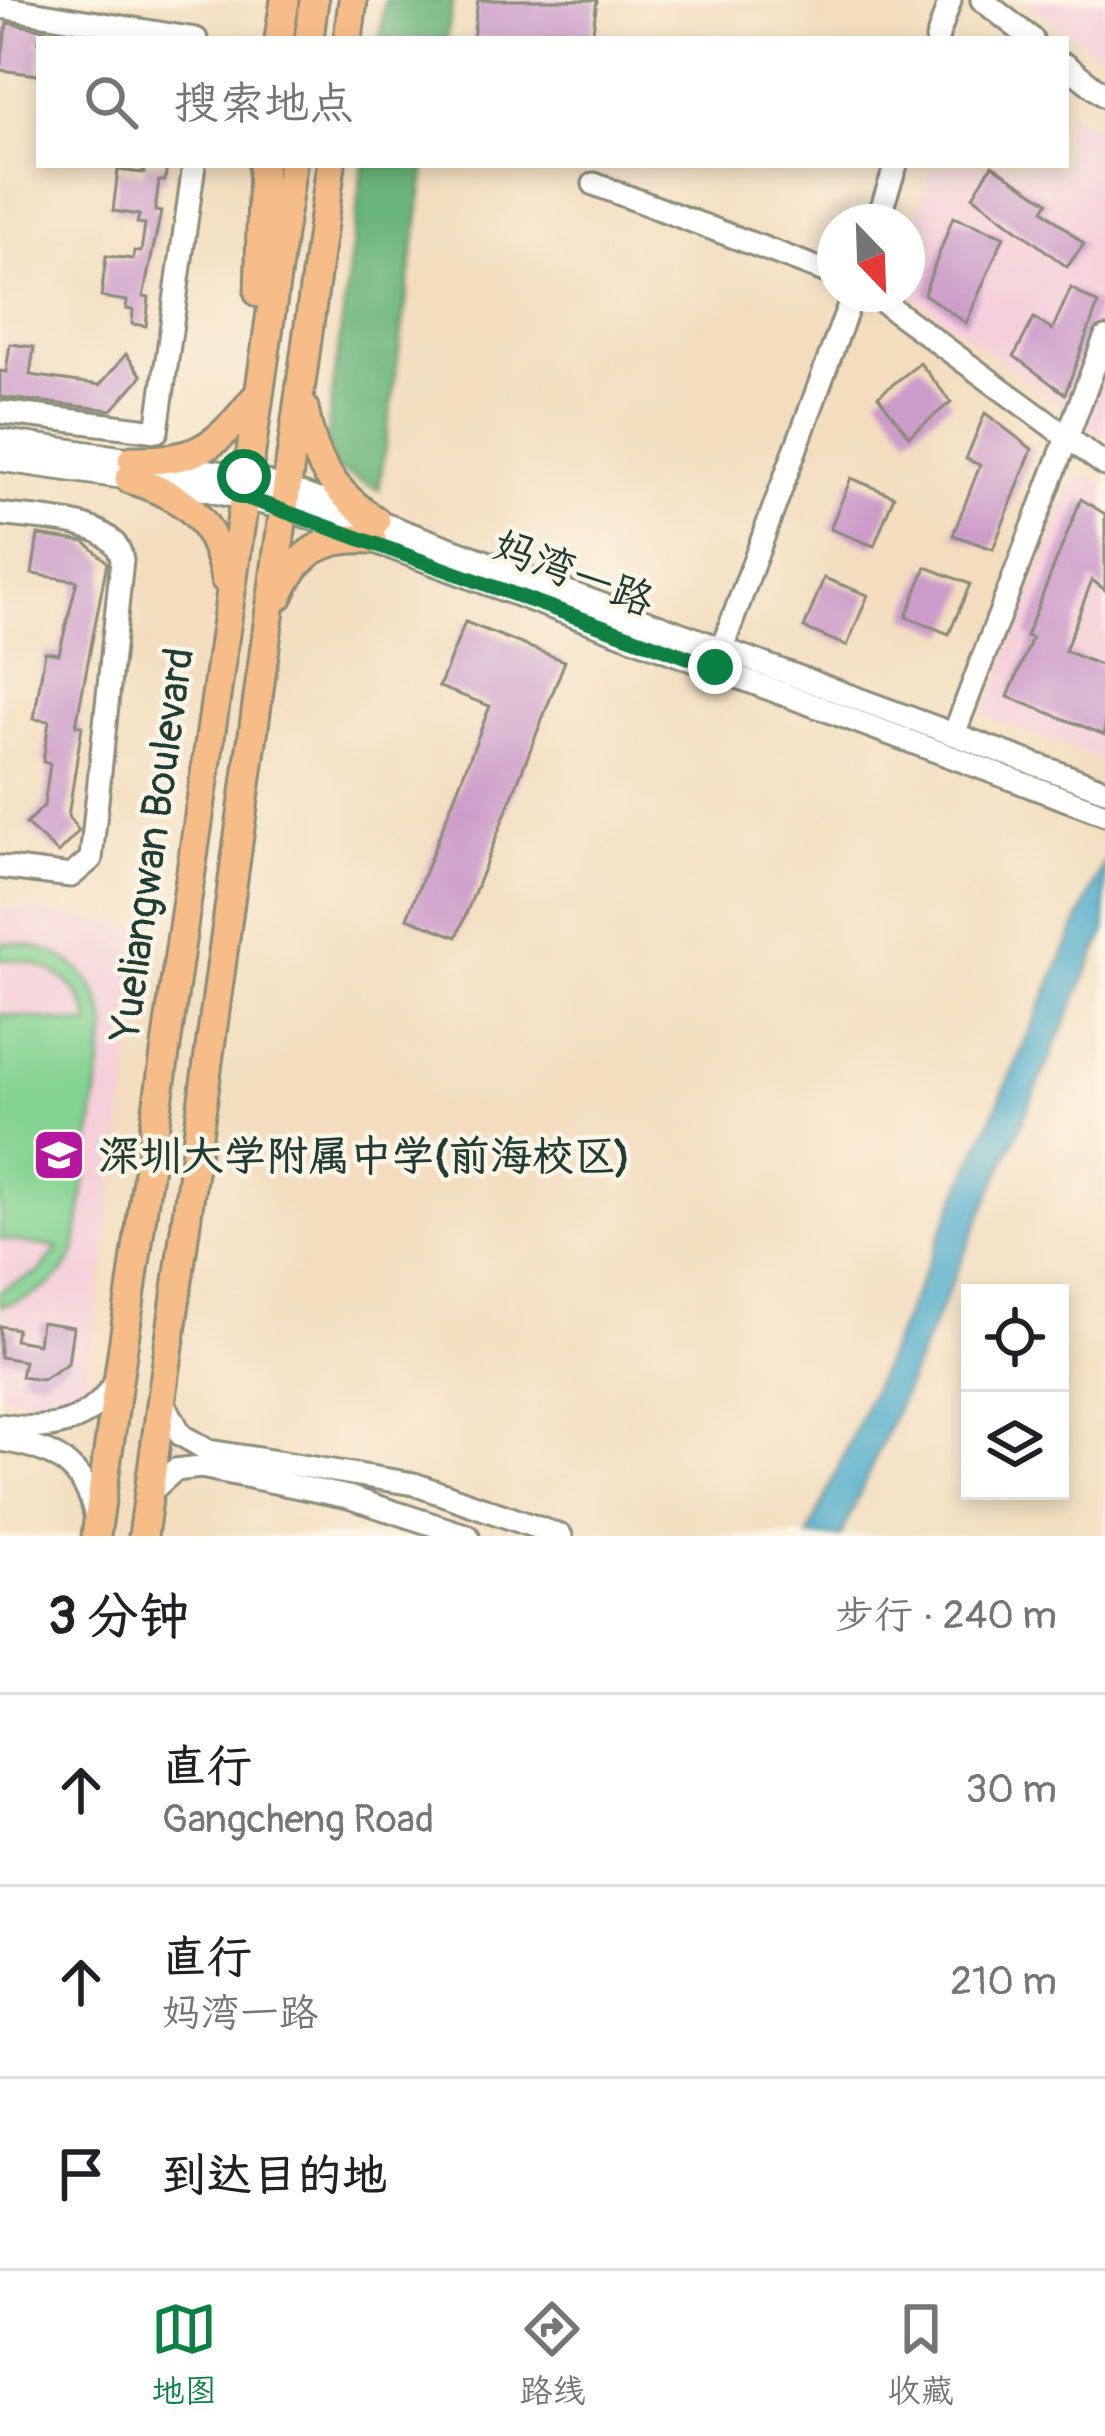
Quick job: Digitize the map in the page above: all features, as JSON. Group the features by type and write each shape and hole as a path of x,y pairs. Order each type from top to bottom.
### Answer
{"main road":[{"path":"279,36 284,0"},
{"path":"309,36 314,0"},
{"path":"348,36 353,0"},
{"path":"130,470 181,458 218,442 264,376 259,336 262,168"},
{"name":"Yueliangwan Boulevard","path":"97,1531 292,168"},
{"name":"Yueliangwan Boulevard","path":"143,1536 331,168"},
{"path":"268,622 292,568 304,555 323,542 374,530 320,468 308,431 302,374"},
{"path":"130,470 200,513 219,551 226,610"}],"street":[{"path":"938,36 950,0"},
{"path":"982,0 1028,36"},
{"path":"0,8 177,36"},
{"path":"1069,67 1105,95"},
{"path":"0,412 157,431 194,168"},
{"path":"884,204 895,168"},
{"path":"594,184 817,268"},
{"path":"718,658 847,312"},
{"path":"897,312 1105,465"},
{"path":"954,734 1105,338"},
{"path":"0,440 130,470"},
{"path":"0,460 130,470"},
{"name":"妈湾一路","path":"130,470 243,486 285,498 718,658 1105,814"},
{"path":"0,514 102,531 118,544 122,560 91,859 70,875 0,867"},
{"name":"妈湾一路","path":"718,658 954,734 1105,790"},
{"path":"0,1425 34,1430 71,1422 108,1395 119,1375"},
{"path":"162,1399 181,1435 209,1451 414,1484 561,1536"},
{"path":"0,1440 28,1444 67,1460 87,1488 97,1531"},
{"path":"149,1492 175,1470 201,1467 348,1496 415,1527 468,1536"}],"shaded area":[{"path":"1024,0 1105,0 1105,59"},
{"path":"1069,109 1105,137 1105,438 925,304 925,204 921,204 932,168 1069,168"},
{"path":"1088,474 1105,487 1105,761 984,716 1075,479"},
{"name":"深圳大学附属中学(前海校区)","path":"0,905 149,929 86,1382 55,1401 0,1394"}],"green space":[{"path":"385,0 453,0 447,36 380,36"},
{"path":"363,168 426,168 379,489 335,469 326,441"},
{"path":"0,943 39,948 71,964 95,991 106,1028 75,1252 45,1288 0,1306 0,1290 40,1272 58,1248 0,1239 0,1014 90,1025 70,985 31,963 0,960"}],"water":[{"path":"1105,860 1105,932 841,1536 808,1536"}],"building":[{"path":"478,0 597,0 592,36 473,36"},
{"path":"7,23 47,30 46,36 36,36 36,75 0,70"},
{"path":"145,168 167,168 165,181 159,181 155,211 161,212 143,297 149,298 146,326 132,324 133,310 126,309 127,301 101,297 106,256 133,259 134,251 141,252 145,224 137,223 139,215 113,211 118,170 144,173"},
{"path":"990,168 997,168 1048,202 1043,210 1084,244 1067,267 973,196"},
{"path":"953,217 1004,236 966,323 925,291"},
{"path":"1071,288 1098,304 1065,394 1014,356 1034,318 1052,330"},
{"path":"10,344 34,347 30,375 100,385 126,354 142,376 112,410 0,397 0,371 6,372"},
{"path":"920,363 951,402 909,436 878,396"},
{"path":"985,413 1032,449 993,549 953,535 980,465 966,459"},
{"path":"851,478 894,496 874,546 830,529"},
{"path":"1081,499 1105,514 1105,590 1092,580 1065,651 1105,667 1105,735 1008,697 1032,638 1026,636"},
{"path":"38,535 85,542 107,562 76,725 82,726 68,817 79,831 58,853 26,824 44,806 50,764 43,762 49,721 34,719 45,652 59,654 77,581 32,574"},
{"path":"926,567 970,584 949,634 906,617"},
{"path":"824,578 868,595 847,646 804,628"},
{"path":"465,622 565,661 457,937 407,918 490,706 439,687"},
{"path":"41,1322 73,1327 68,1363 42,1380 21,1377 24,1361 0,1357 0,1326 17,1329 15,1340 38,1344"}],"place":[{"name":"深圳大学附属中学(前海校区)","path":"59,1155"}],"route":[{"path":"244,476 242,496 372,539 715,667"}]}
